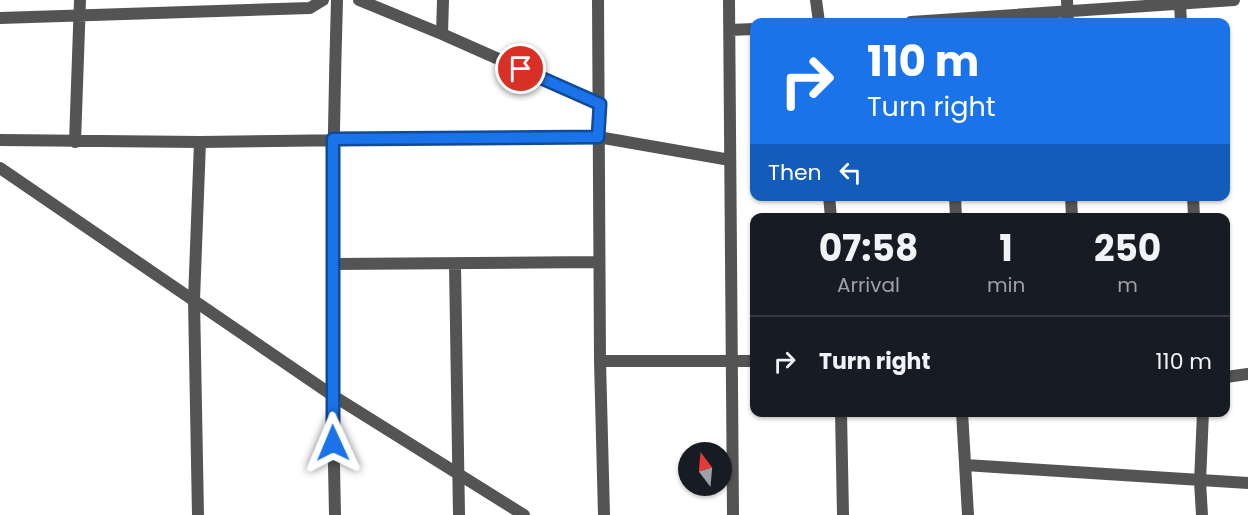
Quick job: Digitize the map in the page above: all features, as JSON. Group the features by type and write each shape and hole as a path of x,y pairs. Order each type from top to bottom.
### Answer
{"street":[{"path":"75,142 80,0"},
{"path":"0,18 310,8 323,0"},
{"path":"335,515 332,395 333,139 337,0"},
{"path":"359,0 600,104"},
{"path":"442,34 443,0"},
{"path":"598,0 600,361 604,515"},
{"path":"729,0 733,515"},
{"path":"816,0 818,18"},
{"path":"992,18 1234,0"},
{"path":"1180,4 1181,18"},
{"path":"730,30 750,29"},
{"path":"0,140 200,142 598,137 730,160"},
{"path":"198,515 194,300 200,142"},
{"path":"0,168 332,395 524,515"},
{"path":"333,264 599,262"},
{"path":"455,264 459,515"},
{"path":"600,361 750,361"},
{"path":"1230,376 1248,374"},
{"path":"841,417 843,515"},
{"path":"962,417 968,515"},
{"path":"1202,515 1200,482 1203,417"},
{"path":"965,465 1200,482 1248,483"}],"route":[{"path":"333,443 333,139 598,137 600,104 521,69"}]}
